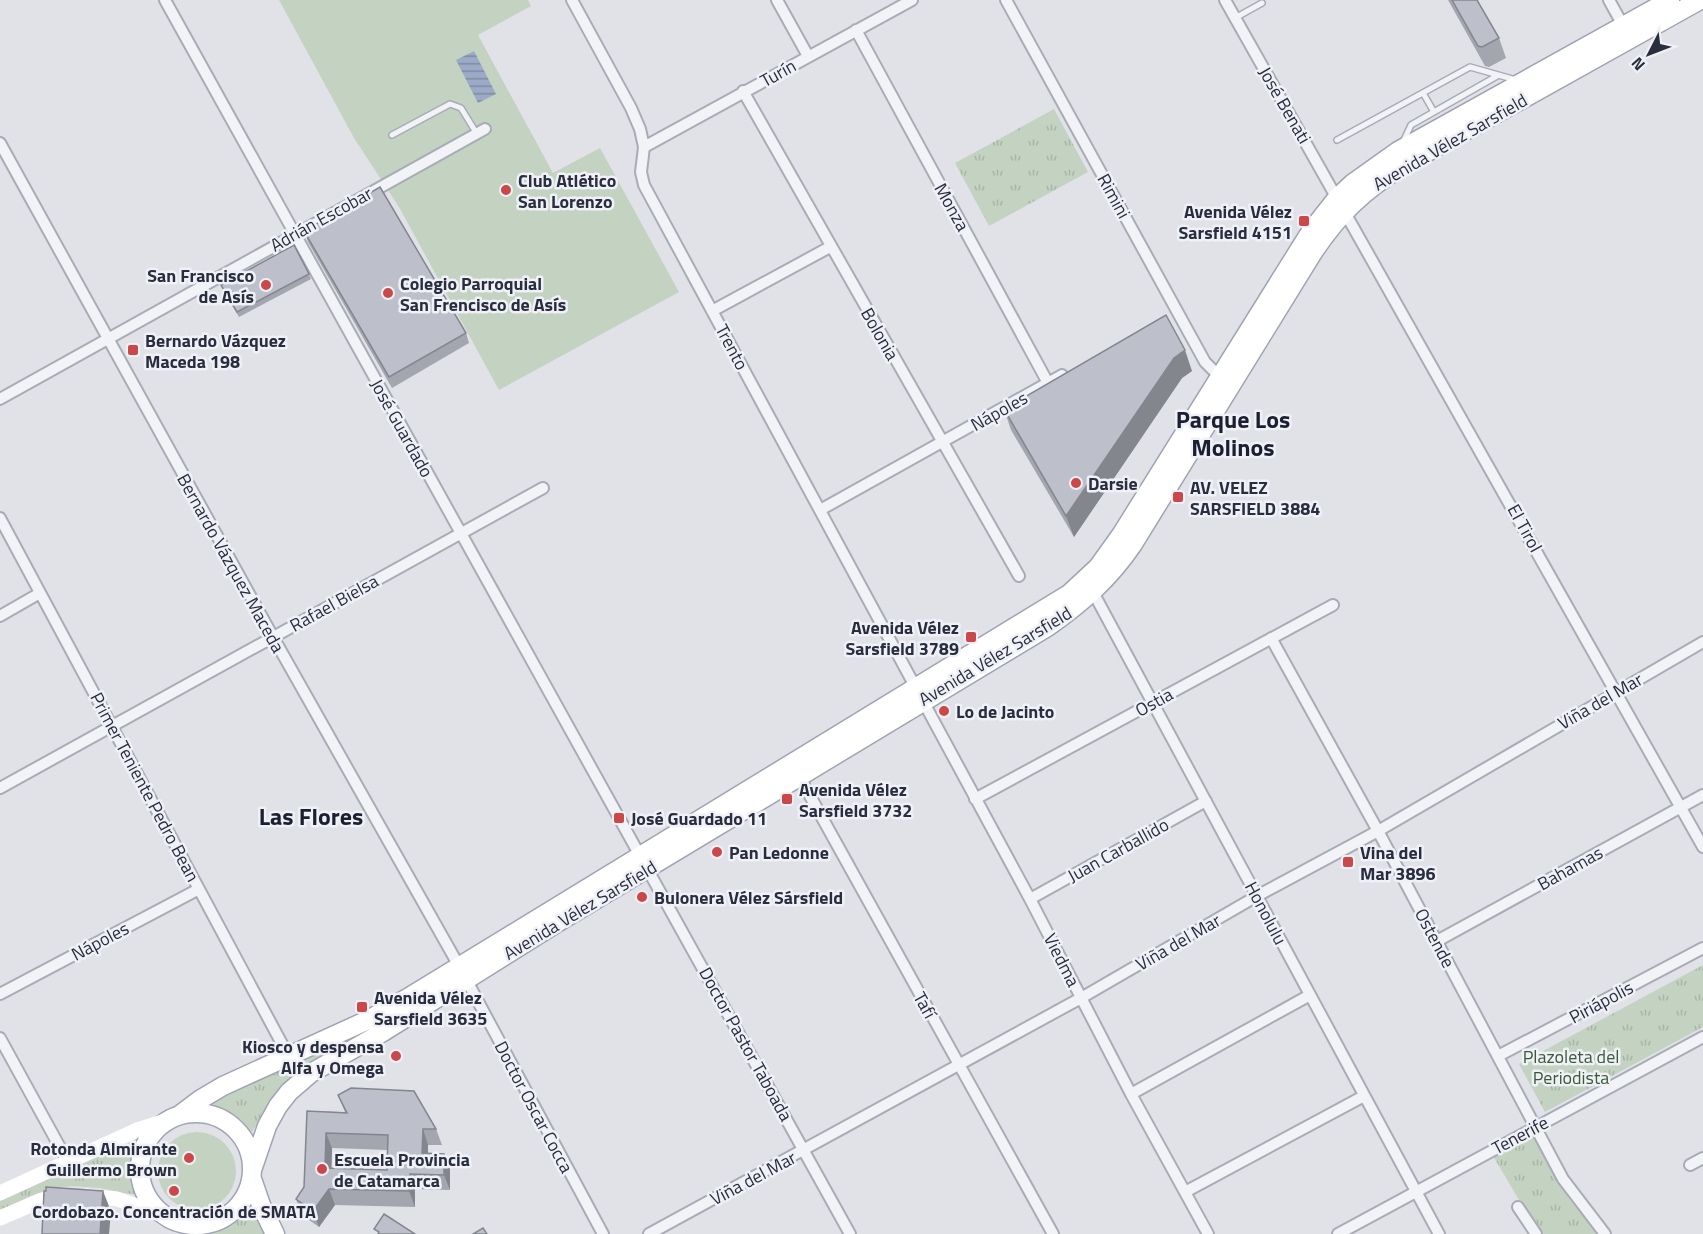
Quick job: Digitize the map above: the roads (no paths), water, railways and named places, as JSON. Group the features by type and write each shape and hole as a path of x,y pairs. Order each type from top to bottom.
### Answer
{"main road":[{"name":"Avenida Vélez Sarsfield","path":"1341,204 1626,33 1670,0"},
{"name":"Avenida Vélez Sarsfield","path":"0,1193 137,1130 175,1117 223,1086 368,1020 462,973 919,694 1049,626 1108,578 1127,553 1311,231 1341,204 1369,170 1398,151 1524,81 1700,0"},
{"name":"Avenida Vélez Sarsfield","path":"645,862 799,776 1083,582 1098,567 1121,535 1225,381"},
{"name":"Avenida Vélez Sarsfield","path":"252,1174 271,1117 297,1084 318,1069 383,1032 462,973"},
{"path":"166,1216 147,1197 140,1171 141,1157 152,1135 175,1117 203,1114 215,1116 235,1128 248,1147 252,1174 261,1205 275,1234"},
{"path":"183,1224 205,1225 230,1215 247,1194 252,1174"},
{"path":"0,1218 42,1200 70,1195 117,1199 141,1206 183,1224 199,1234"}],"street":[{"name":"José Guardado","path":"165,0 645,862"},
{"name":"Trento","path":"572,0 631,108 640,129 644,147 641,172 644,185 919,694"},
{"path":"777,0 808,56"},
{"name":"Turín","path":"644,147 912,0"},
{"name":"Rimini","path":"1006,0 1173,314 1205,362 1225,381"},
{"name":"José Benati","path":"1225,0 1341,204"},
{"path":"1609,0 1626,33"},
{"name":"Monza","path":"856,30 1048,383"},
{"name":"Bolonia","path":"743,91 1019,576"},
{"name":"Adrián Escobar","path":"0,399 481,131"},
{"name":"Bernardo Vázquez Maceda","path":"0,143 273,638 462,973"},
{"name":"El Tirol","path":"1341,204 1703,847"},
{"path":"712,311 830,247"},
{"name":"Nápoles","path":"820,510 1068,372"},
{"name":"Rafael Bielsa","path":"0,788 543,488"},
{"name":"Primer Teniente Pedro Bean","path":"0,518 289,1057"},
{"name":"Honolulu","path":"1093,592 1439,1234"},
{"path":"0,616 40,593"},
{"name":"Ostia","path":"975,799 1333,605"},
{"name":"Ostende","path":"1271,638 1378,831 1571,1191 1605,1234"},
{"name":"Viña del Mar","path":"649,1234 1081,998 1257,896 1378,831 1703,642"},
{"name":"Viedma","path":"919,694 1030,899 1131,1094 1208,1234"},
{"name":"Tafí","path":"799,776 1053,1234"},
{"name":"Bahamas","path":"1437,941 1703,795"},
{"name":"Juan Carballido","path":"1030,899 1206,801"},
{"name":"Doctor Pastor Taboada","path":"645,862 850,1234"},
{"name":"Nápoles","path":"0,994 199,889"},
{"name":"Piriápolis","path":"1498,1056 1703,948"},
{"name":"Doctor Oscar Cocca","path":"462,973 603,1234"},
{"path":"1131,1094 1310,995"},
{"name":"Tenerife","path":"1338,1234 1703,1037"},
{"path":"0,1038 68,1162"},
{"path":"1185,1192 1364,1096"},
{"path":"1690,1165 1703,1158"},
{"path":"1518,1207 1536,1234"}],"lane":[{"path":"1235,18 1262,3"},
{"path":"1337,140 1470,67 1497,76 1524,81"},
{"path":"1398,151 1411,125 1497,76"},
{"path":"1423,93 1434,112"},
{"path":"392,135 450,104 461,108 481,131"}],"water":[{"path":"474,51 496,94 478,103 456,60"}],"place":[{"name":"Club Atlético San Lorenzo","path":"506,190"},
{"name":"Avenida Vélez Sarsfield 4151","path":"1304,221"},
{"name":"San Francisco de Asís","path":"266,285"},
{"name":"Colegio Parroquial San Frencisco de Asís","path":"388,293"},
{"name":"Bernardo Vázquez Maceda 198","path":"133,350"},
{"name":"Darsie","path":"1076,483"},
{"name":"AV. VELEZ SARSFIELD 3884","path":"1178,497"},
{"name":"Avenida Vélez Sarsfield 3789","path":"971,637"},
{"name":"Lo de Jacinto","path":"944,711"},
{"name":"Avenida Vélez Sarsfield 3732","path":"787,799"},
{"name":"José Guardado 11","path":"619,818"},
{"name":"Pan Ledonne","path":"717,852"},
{"name":"Vina del Mar 3896","path":"1348,862"},
{"name":"Bulonera Vélez Sársfield","path":"642,897"},
{"name":"Avenida Vélez Sarsfield 3635","path":"362,1007"},
{"name":"Kiosco y despensa Alfa y Omega","path":"396,1056"},
{"name":"Rotonda Almirante Guillermo Brown","path":"189,1158"},
{"name":"Escuela Provincia de Catamarca","path":"322,1169"},
{"name":"Cordobazo. Concentración de SMATA","path":"174,1191"}],"district":[{"name":"Parque Los Molinos","path":"1233,433"},
{"name":"Las Flores","path":"311,816"}],"park label":[{"name":"Plazoleta del Periodista","path":"1571,1066"}]}
